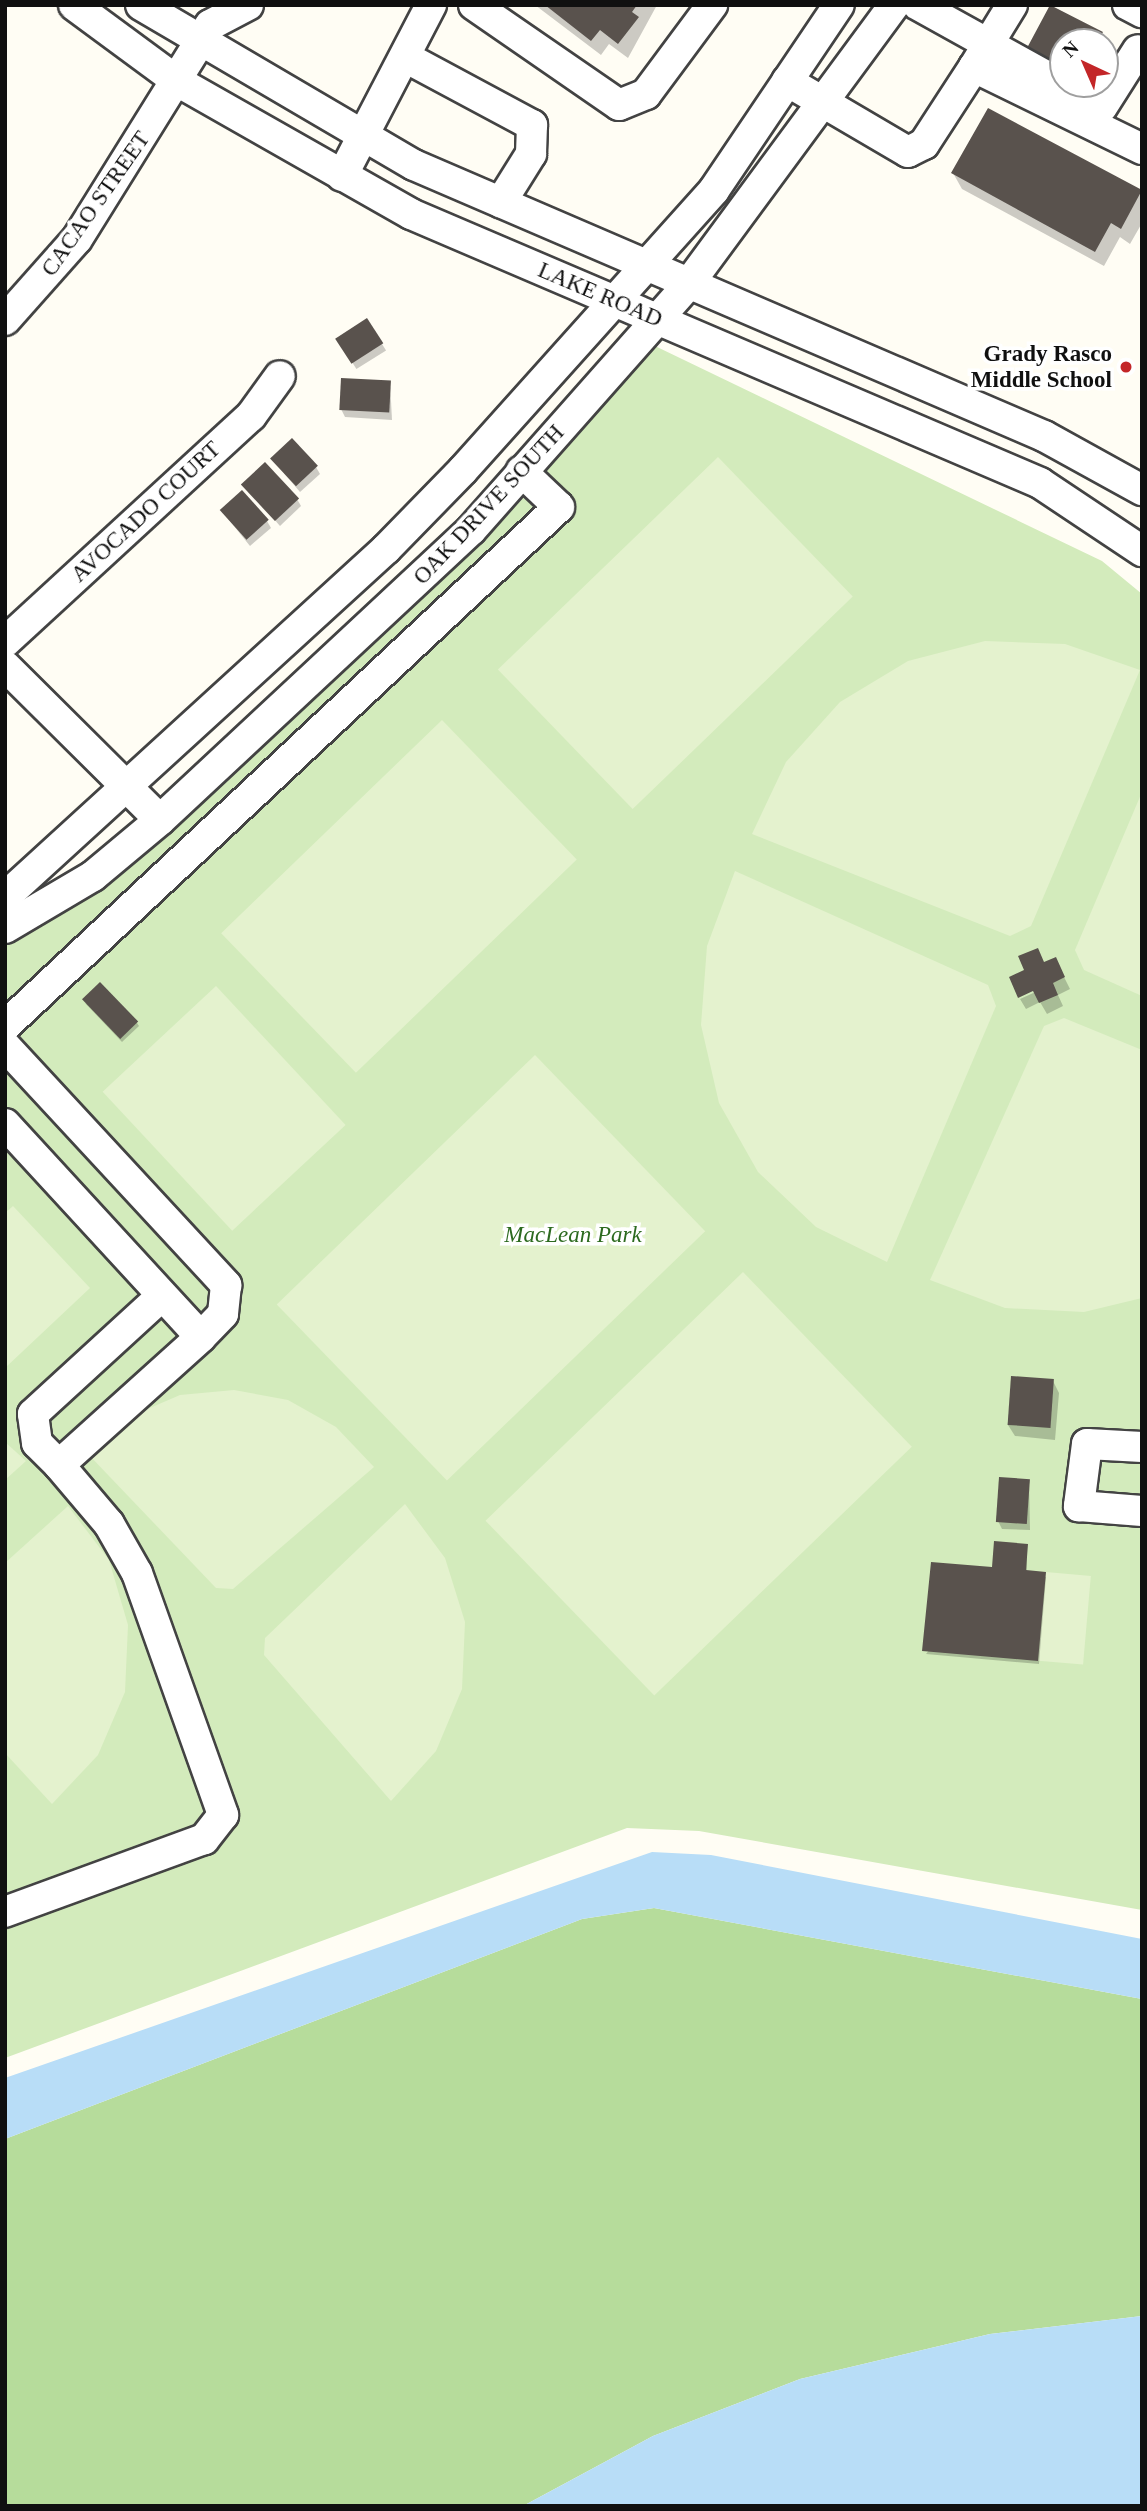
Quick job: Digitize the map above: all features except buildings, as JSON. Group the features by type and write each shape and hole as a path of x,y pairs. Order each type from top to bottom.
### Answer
{"street":[{"name":"LAKE ROAD","path":"74,5 177,81 411,214 1058,493 1142,551"},
{"name":"LAKE ROAD","path":"141,5 199,43 363,137 649,270 1085,455 1142,490"},
{"name":"CACAO STREET","path":"5,320 77,239 218,17 248,5"},
{"path":"342,176 407,58 430,5"},
{"path":"474,5 619,105 646,94 712,5"},
{"name":"OAK DRIVE SOUTH","path":"5,897 128,788 386,549 649,270 714,190 839,5"},
{"name":"OAK DRIVE SOUTH","path":"5,928 93,876 160,820 370,629 521,471 659,320 824,107 894,5"},
{"path":"918,5 980,57 1142,149"},
{"path":"787,81 824,107 917,151 1012,5"},
{"path":"1128,5 1142,12"},
{"path":"980,57 1102,107 1138,50"},
{"path":"407,58 523,119 536,136 501,202"},
{"name":"AVOCADO COURT","path":"5,642 250,416 280,376"},
{"path":"1058,493 1085,455"},
{"path":"5,1026 559,507 521,471"},
{"path":"5,666 160,820"},
{"path":"5,1046 226,1284 223,1314 59,1465"},
{"path":"5,1124 201,1337"},
{"path":"5,1912 204,1839 223,1815 137,1573 109,1524 37,1443 33,1414 162,1296"},
{"path":"1142,1447 1087,1444 1079,1506 1142,1511"}],"green space":[{"name":"MacLean Park","path":"655,346 1102,561 1142,594 1142,1910 699,1831 627,1828 5,2058 5,935 490,523"},
{"path":"718,457 853,597 633,809 498,670"},
{"path":"985,641 1065,644 1140,670 1031,926 1010,936 752,834 786,762 840,702 908,661"},
{"path":"442,720 577,860 356,1073 221,933"},
{"path":"1142,792 1142,996 1084,970 1075,950"},
{"path":"735,871 988,985 996,1006 887,1262 816,1227 758,1172 719,1103 701,1025 707,946"},
{"path":"216,986 346,1125 232,1231 103,1092"},
{"path":"1064,1018 1142,1050 1142,1298 1084,1312 1005,1308 930,1280 1044,1026"},
{"path":"535,1055 705,1231 447,1481 277,1304"},
{"path":"13,1206 90,1288 5,1368 5,1213"},
{"path":"743,1272 912,1447 654,1695 485,1521"},
{"path":"234,1390 288,1400 336,1427 374,1467 233,1589 216,1588 88,1454 129,1417 180,1395"},
{"path":"5,1442 26,1461 5,1480"},
{"path":"405,1504 445,1558 465,1622 462,1689 436,1751 391,1801 264,1655 265,1638"},
{"path":"68,1506 109,1560 128,1625 125,1692 98,1755 52,1804 5,1753 5,1563"},
{"path":"1046,1572 1091,1576 1083,1665 1038,1661"},
{"path":"654,1908 1142,1999 1142,2316 990,2334 800,2379 653,2436 523,2506 5,2506 5,2139 582,1919"}],"water":[{"path":"652,1852 711,1855 1142,1939 1142,1999 654,1908 582,1919 5,2139 5,2078"},
{"path":"1142,2316 1142,2506 523,2506 653,2436 800,2379 990,2334"}],"place":[{"name":"Grady Rasco Middle School","path":"1126,367"}]}
